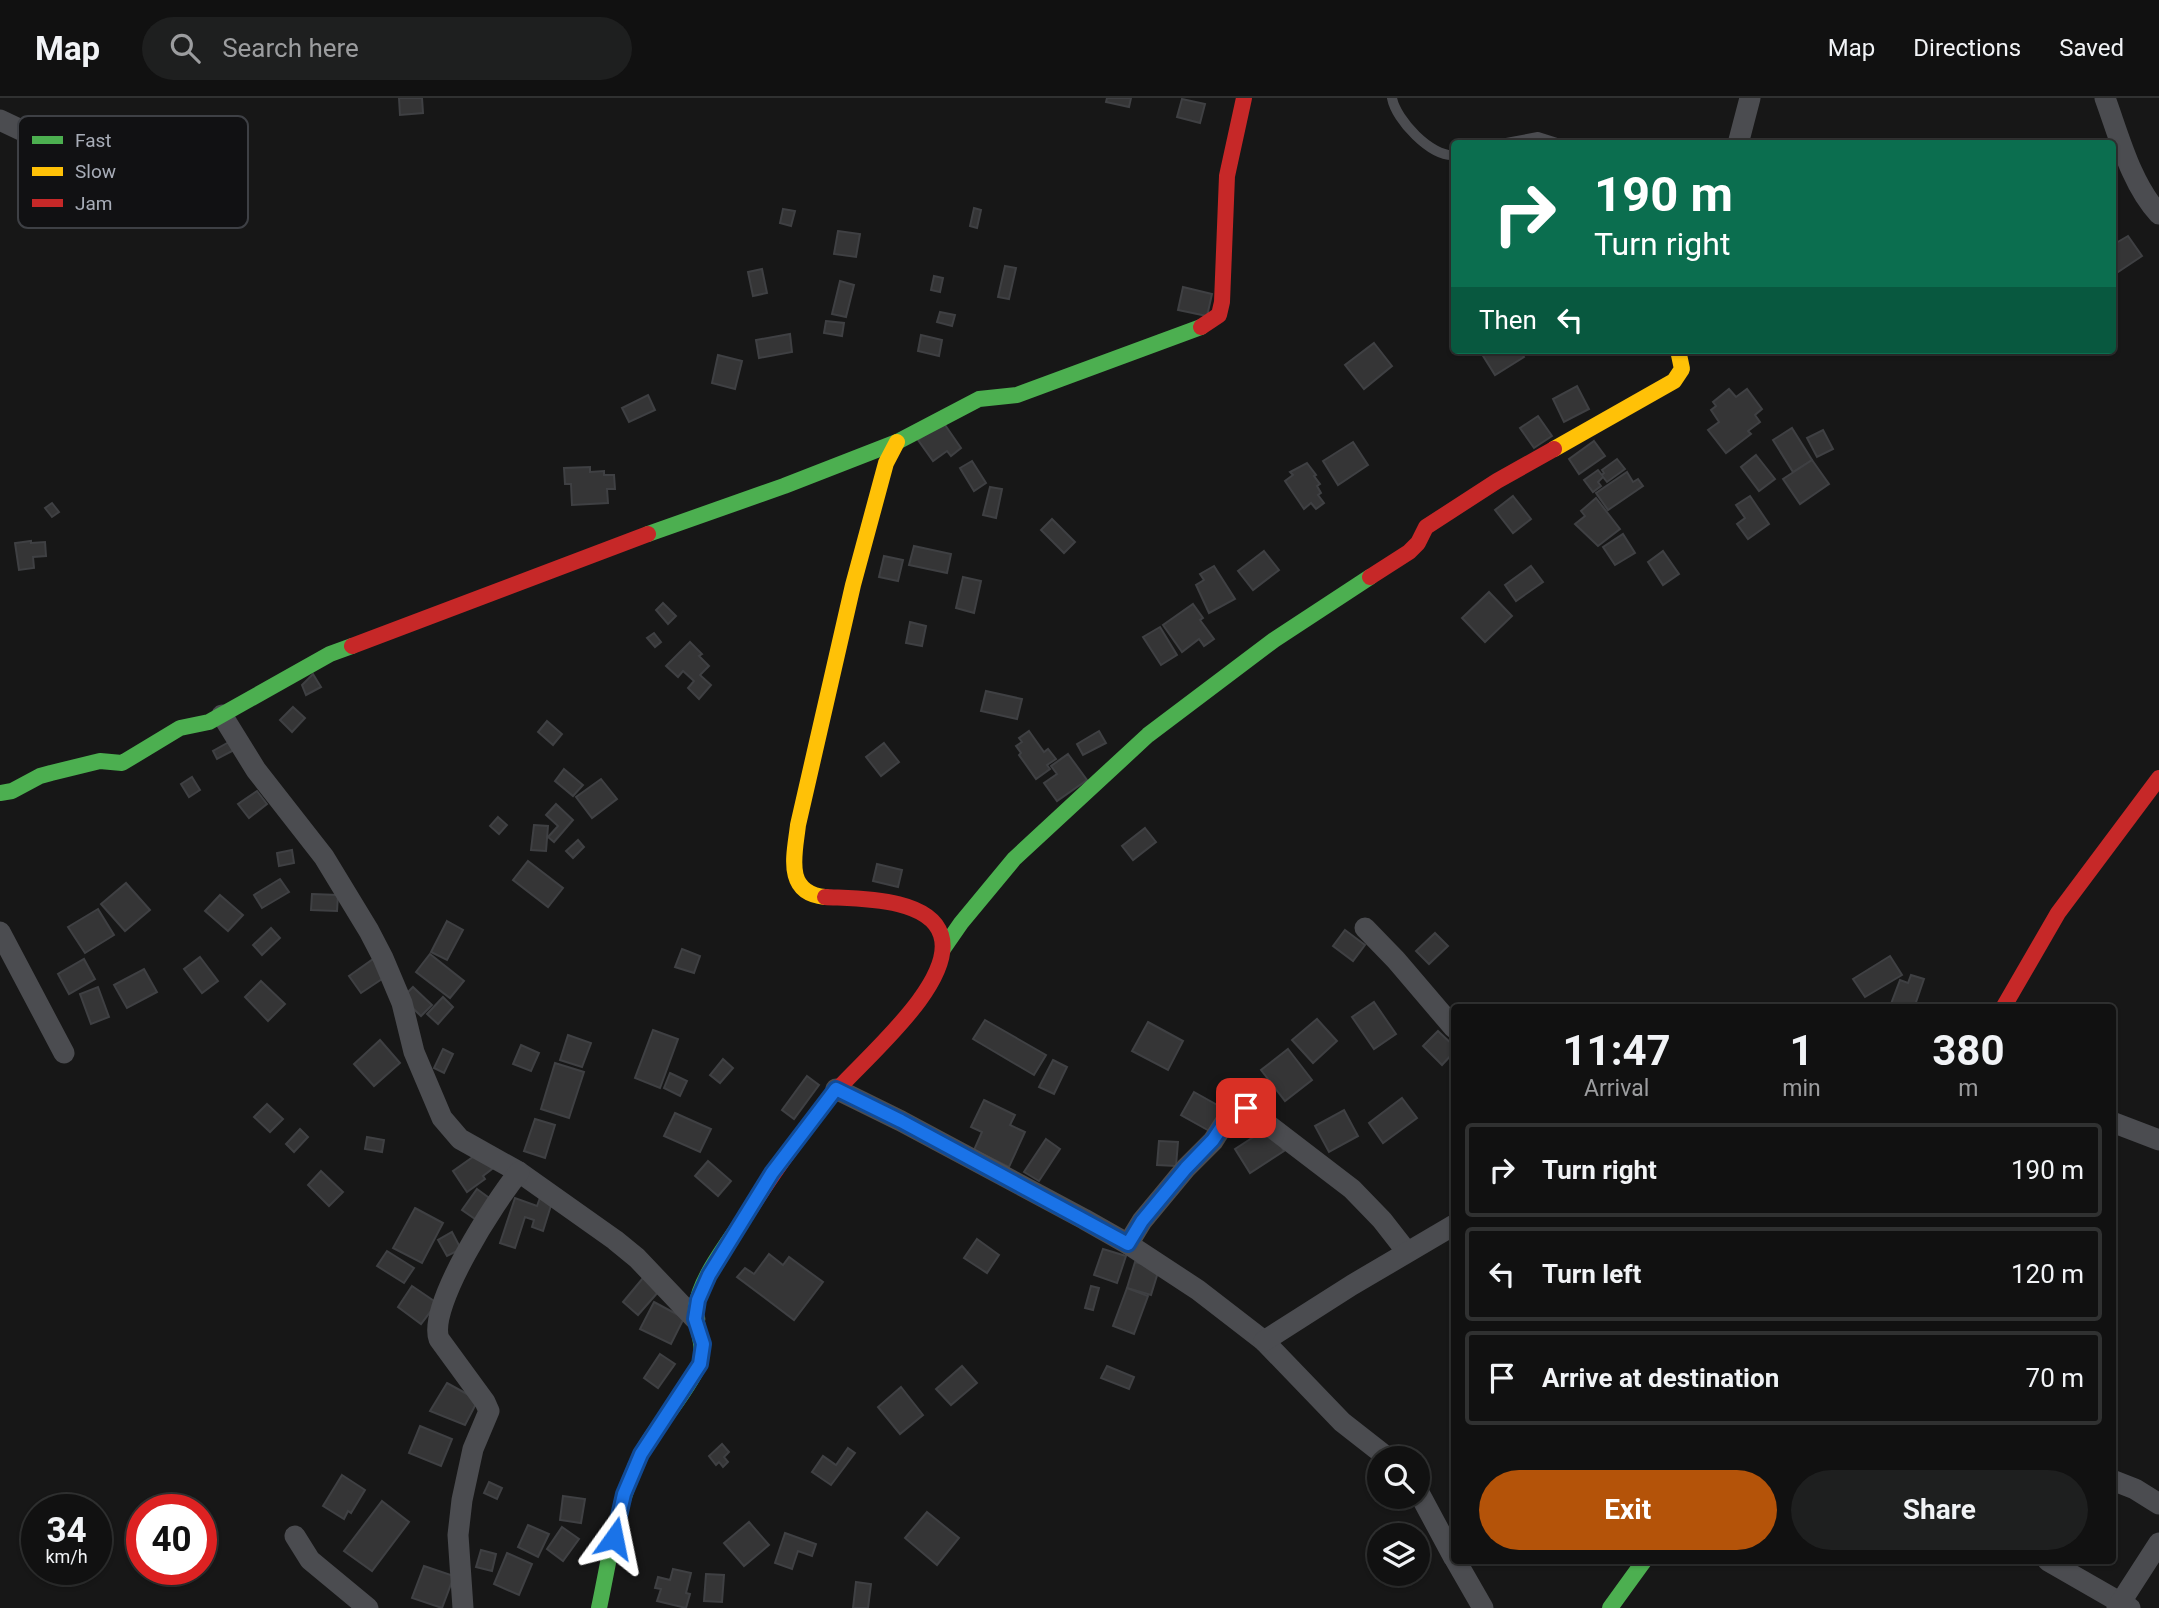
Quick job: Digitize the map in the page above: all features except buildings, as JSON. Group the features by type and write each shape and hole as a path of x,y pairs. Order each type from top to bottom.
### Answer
{"street":[{"path":"0,793 12,791 51,772 100,761 122,763 180,728 209,722 330,654 897,442 969,403 1017,395 1206,325 1219,315 1227,226 1227,176 1244,98"},
{"path":"1739,140 1750,98"},
{"path":"2105,98 2138,181 2159,215"},
{"path":"0,120 18,129"},
{"path":"695,1319 698,1300 709,1275 772,1173 836,1089 898,1027 922,996 936,972 943,949 1014,859 1149,735 1274,640 1409,552 1426,527 1497,481 1674,381 1682,369 1679,354"},
{"path":"897,442 886,463 853,586 798,825 794,865 796,880 816,896 900,904 918,910 930,918 940,932 943,949"},
{"path":"222,715 257,770 324,857 374,940 402,1003 414,1052 442,1118 460,1139 519,1172 637,1258 695,1319 703,1344 700,1364 641,1454 624,1494 599,1608"},
{"path":"2005,1004 2058,914 2159,778"},
{"path":"1364,929 1396,960 1451,1024"},
{"path":"0,932 64,1053"},
{"path":"836,1089 901,1121 1128,1244 1198,1290 1264,1341 1342,1422 1373,1446"},
{"path":"1128,1244 1142,1221 1213,1140 1231,1113 1236,1109 1246,1108 1352,1189 1382,1220 1407,1252"},
{"path":"2116,1124 2159,1140"},
{"path":"463,1608 458,1535 462,1500 473,1449 489,1411 446,1352 436,1331 436,1321 450,1283 519,1172"},
{"path":"1264,1341 1451,1227"},
{"path":"2116,1482 2136,1489 2159,1504"},
{"path":"1428,1509 1451,1552"},
{"path":"295,1536 310,1560 368,1608"},
{"path":"2053,1564 2123,1606 2159,1543"},
{"path":"1458,1564 1483,1608"},
{"path":"1610,1608 1642,1564"}],"lane":[{"path":"1392,98 1394,108 1412,131 1437,152 1451,154"},
{"path":"1523,140 1538,137 1547,140"}],"traffic: fast":[{"path":"648,534 784,486 897,442 979,399 1017,395 1201,327"},
{"path":"943,949 1014,859 1148,735 1274,640 1370,577"},
{"path":"0,793 12,791 51,773 100,761 122,763 180,728 209,722 330,654 352,646"},
{"path":"599,1608 615,1530 633,1472 641,1454 699,1365 702,1350 696,1307 703,1283 747,1214"},
{"path":"1610,1608 1642,1564"}],"traffic: slow":[{"path":"1554,449 1674,381 1682,369 1679,354"},
{"path":"825,897 812,894 797,880 794,859 798,825 853,585 886,463 897,442"}],"traffic: jam":[{"path":"1201,327 1219,315 1222,302 1227,176 1244,98"},
{"path":"1370,577 1409,552 1418,543 1426,527 1497,481 1554,449"},
{"path":"352,646 648,534"},
{"path":"2005,1004 2058,913 2159,778"},
{"path":"747,1214 827,1101 920,1000 934,977 942,955 941,935 934,923 922,913 890,902 825,897"}],"route":[{"path":"614,1538 624,1494 641,1454 700,1364 703,1344 695,1319 698,1300 709,1275 772,1173 836,1089 901,1121 1128,1244 1142,1221 1186,1168 1200,1156 1231,1113 1236,1109 1246,1108"}]}
